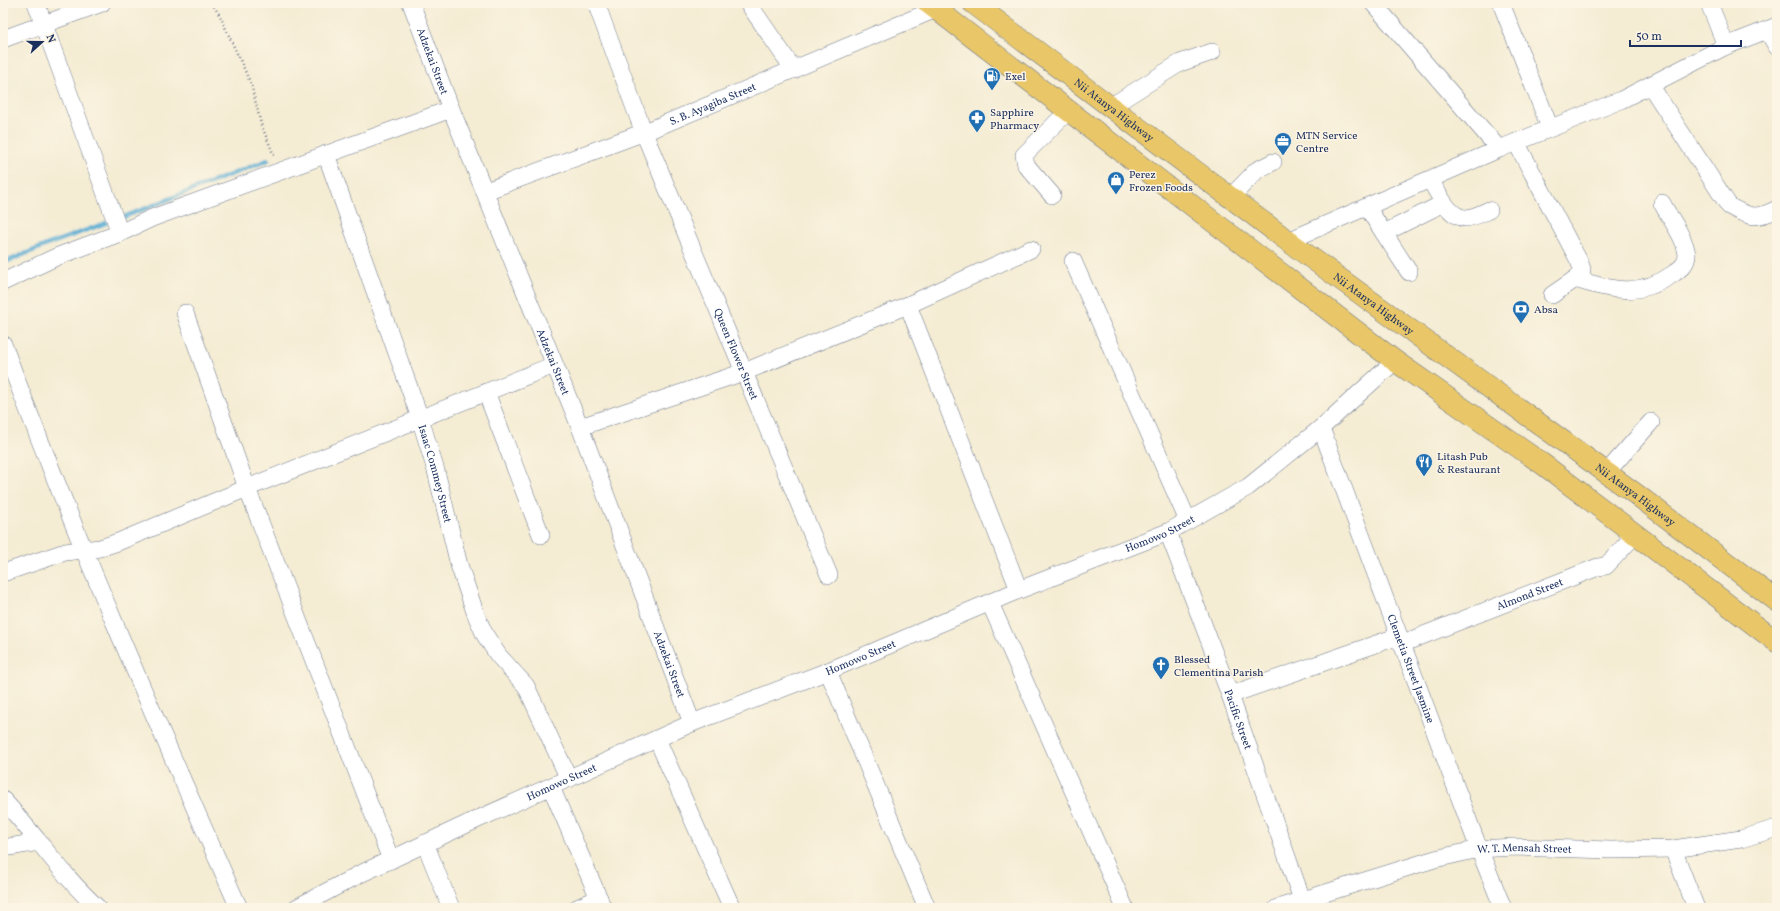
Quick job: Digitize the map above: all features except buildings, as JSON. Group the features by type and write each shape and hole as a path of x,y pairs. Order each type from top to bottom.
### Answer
{"main road":[{"name":"Nii Atanya Highway","path":"973,3 1288,242 1607,472 1777,601"},
{"path":"932,6 1395,361 1544,465 1777,642"}],"street":[{"path":"36,3 120,233"},
{"path":"3,39 102,3"},
{"name":"Adzekai Street","path":"411,3 451,109 486,191 554,365 580,426 692,723"},
{"name":"Queen Flower Street","path":"596,3 644,133 829,575"},
{"path":"748,3 794,70"},
{"path":"1373,3 1499,149"},
{"path":"1501,3 1550,128"},
{"path":"1709,3 1726,46"},
{"name":"S. B. Ayagiba Street","path":"486,191 644,133 794,70 932,6"},
{"path":"1288,242 1499,149 1621,100 1726,46 1772,28 1777,47"},
{"path":"1110,107 1180,63 1212,52"},
{"path":"1650,85 1729,206 1746,216 1760,216 1777,209"},
{"path":"3,282 56,257 120,233 152,218 280,170 451,109"},
{"path":"1052,195 1026,165 1024,155 1068,110"},
{"path":"1516,142 1582,269 1580,275 1552,295"},
{"name":"Isaac Commey Street","path":"326,154 420,418 459,565 476,615 485,635 498,655 526,686 569,779"},
{"path":"1230,198 1257,170 1273,162"},
{"path":"1430,180 1444,203 1454,214 1464,218 1489,210"},
{"path":"1384,233 1444,203"},
{"path":"1575,279 1600,286 1630,291 1664,280 1681,268 1687,257 1685,246 1662,203"},
{"path":"1367,207 1409,272"},
{"path":"580,426 744,372 908,305 1031,249"},
{"path":"1073,261 1188,521"},
{"path":"908,305 1019,590"},
{"path":"185,313 248,488 391,860"},
{"path":"3,344 83,550 142,690 239,908"},
{"name":"Homowo Street","path":"296,908 425,844 692,723 828,670 990,604 1019,590 1168,532 1248,487 1321,428 1395,361"},
{"path":"3,573 65,552 100,548 118,542 420,418 554,365"},
{"path":"486,392 541,535"},
{"path":"1607,472 1651,422"},
{"name":"Clemetia Street Jasmine","path":"1321,428 1479,849 1503,908"},
{"name":"Almond Street","path":"1400,640 1598,567 1606,566 1632,538 1621,525"},
{"name":"Pacific Street","path":"1168,532 1230,695 1304,904"},
{"path":"990,604 1121,907"},
{"path":"1230,695 1400,640"},
{"path":"828,670 927,908"},
{"path":"657,739 732,908"},
{"path":"551,787 601,903 578,908"},
{"path":"3,800 22,820 38,842 98,908"},
{"name":"W. T. Mensah Street","path":"1277,908 1304,904 1435,859 1479,849 1514,847 1611,850 1673,849 1741,839 1777,828"},
{"path":"3,848 38,842"},
{"path":"425,844 451,908"},
{"path":"1673,849 1696,908"}],"path":[{"path":"212,3 220,16 251,84 262,124 280,170"}],"waterway":[{"path":"121,218 268,160"},
{"path":"3,263 106,223"}],"place":[{"name":"Exel","path":"992,91"},
{"name":"Sapphire Pharmacy","path":"977,133"},
{"name":"MTN Service Centre","path":"1283,156"},
{"name":"Perez Frozen Foods","path":"1116,195"},
{"name":"Absa","path":"1521,324"},
{"name":"Litash Pub & Restaurant","path":"1424,477"},
{"name":"Blessed Clementina Parish","path":"1161,680"}]}
